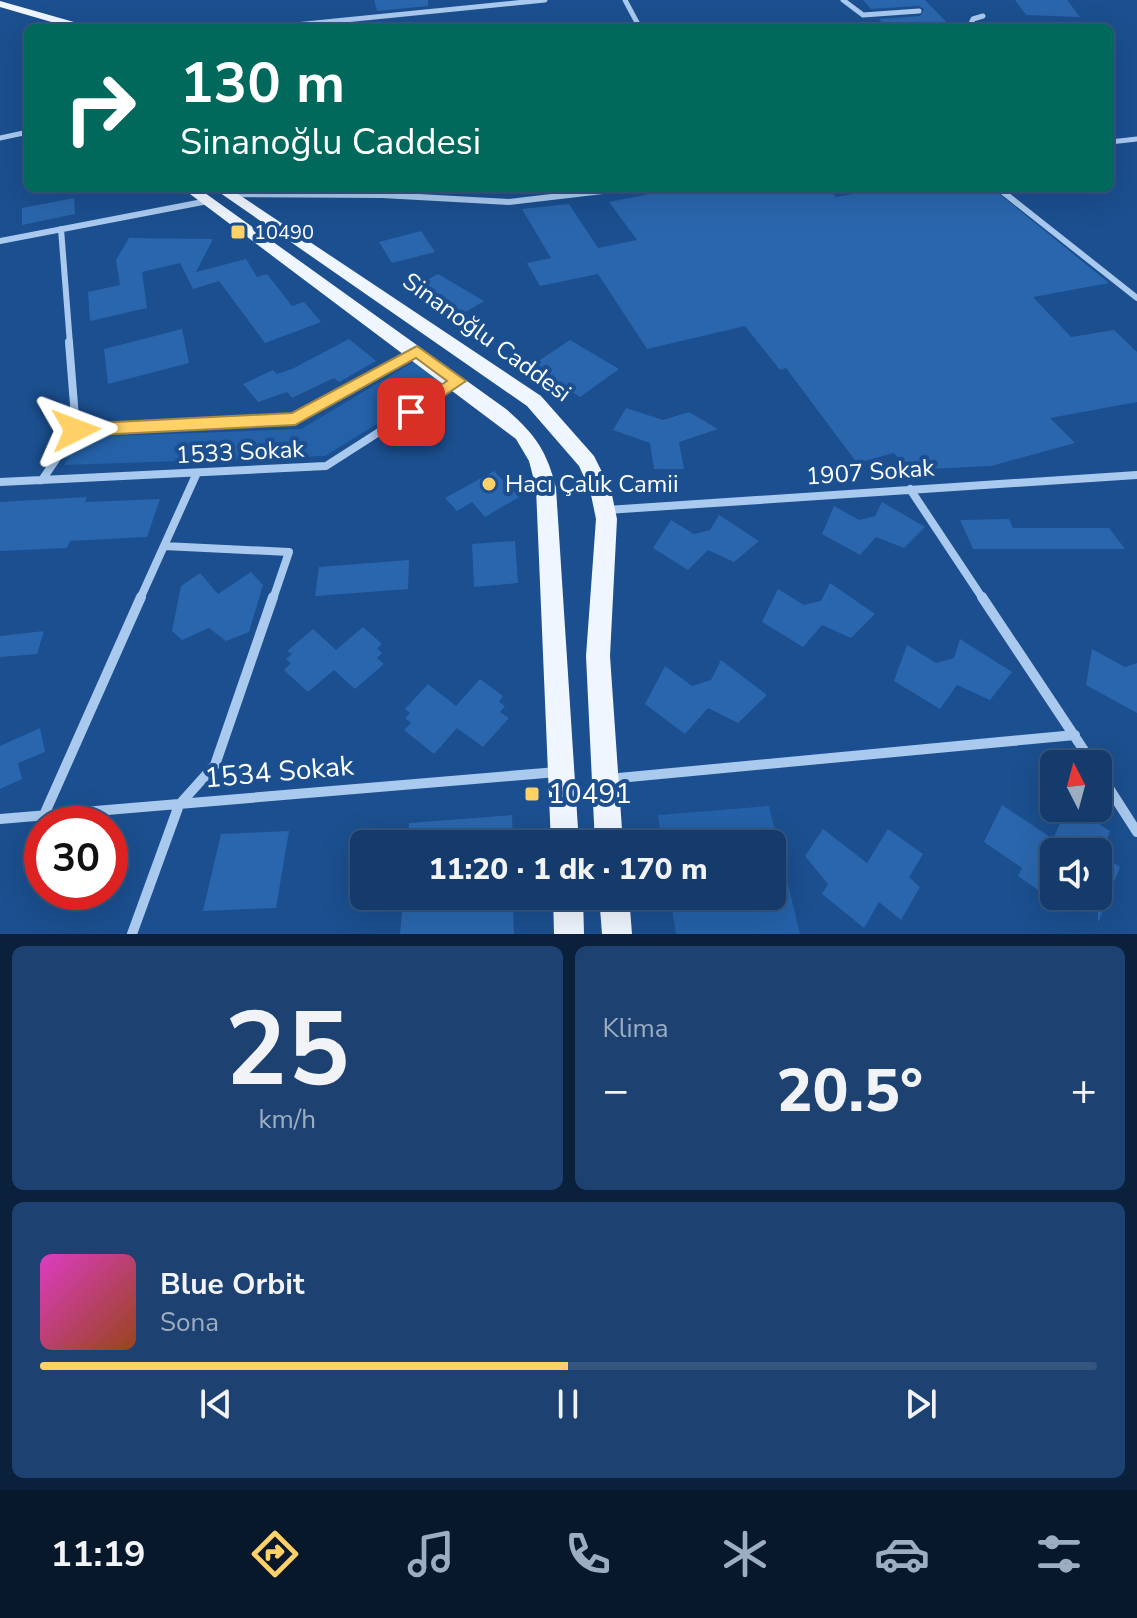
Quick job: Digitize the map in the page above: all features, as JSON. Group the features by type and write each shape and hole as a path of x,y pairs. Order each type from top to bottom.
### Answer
{"main road":[{"path":"0,4 70,24"},
{"path":"0,13 39,24"},
{"name":"Si̇nanoğlu Caddesi","path":"219,194 523,434 539,460 546,488 564,830"},
{"name":"Si̇nanoğlu Caddesi","path":"219,194 534,401 571,437 584,456 597,478 606,510 598,628 608,830"},
{"path":"568,910 569,934"},
{"path":"615,910 617,934"}],"street":[{"path":"305,24 545,0"},
{"path":"625,0 638,24"},
{"path":"843,0 863,15 919,11"},
{"path":"971,24 973,19 983,16"},
{"path":"0,138 24,133"},
{"path":"1114,142 1137,139"},
{"path":"460,192 460,199"},
{"path":"0,241 219,194 509,202 577,192"},
{"path":"1003,192 1137,298"},
{"path":"42,480 76,430 61,229"},
{"path":"76,430 295,419 417,351"},
{"name":"1533 Sokak","path":"0,482 196,475 326,466 458,381"},
{"path":"48,806 196,475"},
{"name":"1907 Sokak","path":"606,510 1137,475"},
{"path":"910,489 1084,750"},
{"path":"132,934 179,805 215,765 289,552 164,546"},
{"path":"604,779 1075,735"},
{"name":"1534 Sokak","path":"128,809 562,771"},
{"path":"1112,793 1137,832"},
{"name":"1534 Sokak","path":"0,819 24,817"}],"shaded area":[{"path":"415,361 445,382 325,456 64,465 80,437 301,429"},
{"path":"769,806 775,830 660,830 658,815"},
{"path":"786,876 800,934 676,934 672,910 786,910"}],"building":[{"path":"374,0 428,0 428,6 377,11"},
{"path":"863,0 925,0 948,24 885,24 879,19 920,16 924,9 919,6 871,9"},
{"path":"1015,0 1067,0 1080,17 1026,15"},
{"path":"660,192 830,192 836,197 863,192 997,192 1109,283 1033,297 1071,337 1114,330 1137,352 1137,402 1050,418 1075,443 991,466 908,470 894,453 857,463 786,368 780,370 745,326 647,349 598,274 540,286 527,263 551,258 522,209 569,204 598,248 637,240 609,202"},
{"path":"74,198 75,214 22,225 22,208"},
{"path":"421,231 435,252 392,263 379,242"},
{"path":"129,238 213,239 196,272 246,259 257,277 267,274 292,306 304,302 321,322 265,343 219,281 193,289 180,263 142,272 147,308 90,321 88,292 120,285 116,260"},
{"path":"438,274 484,301 459,316 413,288"},
{"path":"182,329 189,363 108,384 104,349"},
{"path":"349,339 376,361 339,382 334,378 292,398 287,392 258,402 243,384 273,370 277,374 292,369"},
{"path":"570,340 619,369 580,397 531,366"},
{"path":"626,408 663,420 689,412 718,429 679,442 684,469 654,469 650,443 613,430"},
{"name":"Hacı Çalık Camii","path":"494,471 519,497 485,517 472,502 457,511 445,498"},
{"path":"87,497 85,502 160,499 147,537 70,541 67,548 0,551 0,502"},
{"path":"882,502 925,527 904,548 876,537 860,555 822,534 834,506 859,520 875,516"},
{"path":"719,515 759,541 734,562 708,550 688,570 653,548 671,520 694,534 710,530"},
{"path":"1009,519 1013,528 1109,528 1125,549 973,549 960,520"},
{"path":"515,541 518,583 474,587 472,544"},
{"path":"409,560 408,589 315,596 319,567"},
{"path":"251,572 263,585 249,632 226,641 209,628 182,640 172,631 181,586 200,573 218,594"},
{"path":"830,583 875,614 851,638 822,625 803,647 762,622 778,589 804,605 821,601"},
{"path":"363,627 382,644 377,648 382,653 377,658 384,664 355,689 334,670 308,692 284,670 291,663 286,659 292,654 287,651 313,629 336,650"},
{"path":"44,631 37,654 0,657 0,636"},
{"path":"960,639 1012,672 990,700 957,685 940,709 894,681 907,645 936,663 954,658"},
{"path":"1092,649 1125,667 1137,663 1137,713 1086,685"},
{"path":"721,660 767,695 738,723 708,708 685,734 645,704 665,666 692,686 711,680"},
{"path":"480,679 503,696 499,702 505,706 500,712 509,718 483,747 457,728 434,754 404,730 411,723 405,718 410,713 405,709 428,684 456,706"},
{"path":"40,728 45,752 18,763 22,779 0,789 0,746"},
{"path":"1002,805 1052,838 1040,838 1040,891 1018,876 1022,868 984,842"},
{"path":"512,815 513,830 409,830 409,823"},
{"path":"1061,822 1096,822 1110,831 1107,838 1053,838"},
{"path":"823,829 867,863 888,829 923,854 909,877 920,887 901,920 879,902 864,928 822,894 828,884 805,856"},
{"path":"289,831 276,908 203,911 221,834"},
{"path":"1112,862 1120,867 1112,888"},
{"path":"513,910 514,934 400,934 402,912"}],"place":[{"name":"10490","path":"238,232"},
{"name":"Hacı Çalık Camii","path":"489,484"},
{"name":"10491","path":"532,794"}],"route":[{"path":"76,430 295,419 417,351 458,381 411,412"}]}
